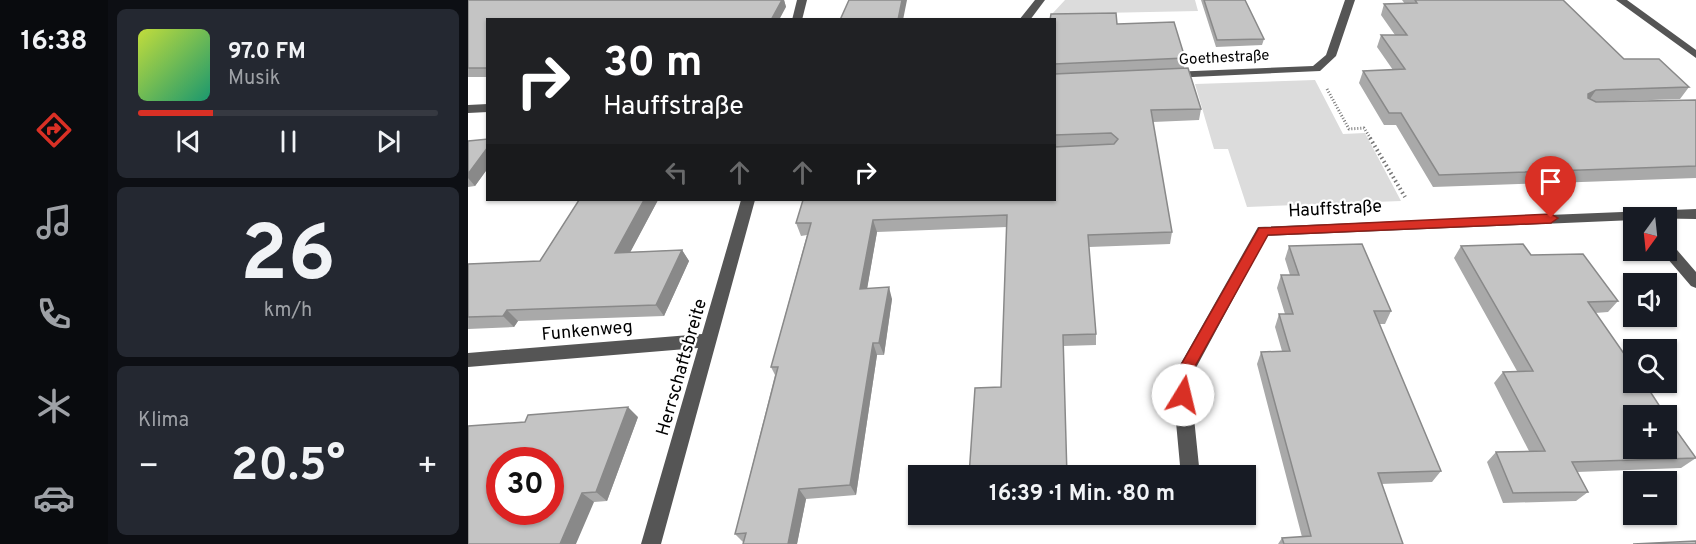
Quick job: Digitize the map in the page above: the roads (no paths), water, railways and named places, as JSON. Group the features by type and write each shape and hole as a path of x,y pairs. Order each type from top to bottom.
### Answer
{"street":[{"path":"798,18 802,0"},
{"path":"1025,18 1040,0"},
{"name":"Goethestraße","path":"1161,76 1316,69 1331,56 1350,0"},
{"path":"1621,0 1696,55"},
{"path":"468,109 486,108"},
{"name":"Herrschaftsbreite","path":"651,544 748,201"},
{"name":"Hauffstraße","path":"1677,215 1696,214"},
{"name":"Hauffstraße","path":"1190,465 1181,379 1263,231 1623,217"},
{"path":"1677,260 1696,282"},
{"name":"Funkenweg","path":"468,360 710,340"}]}
